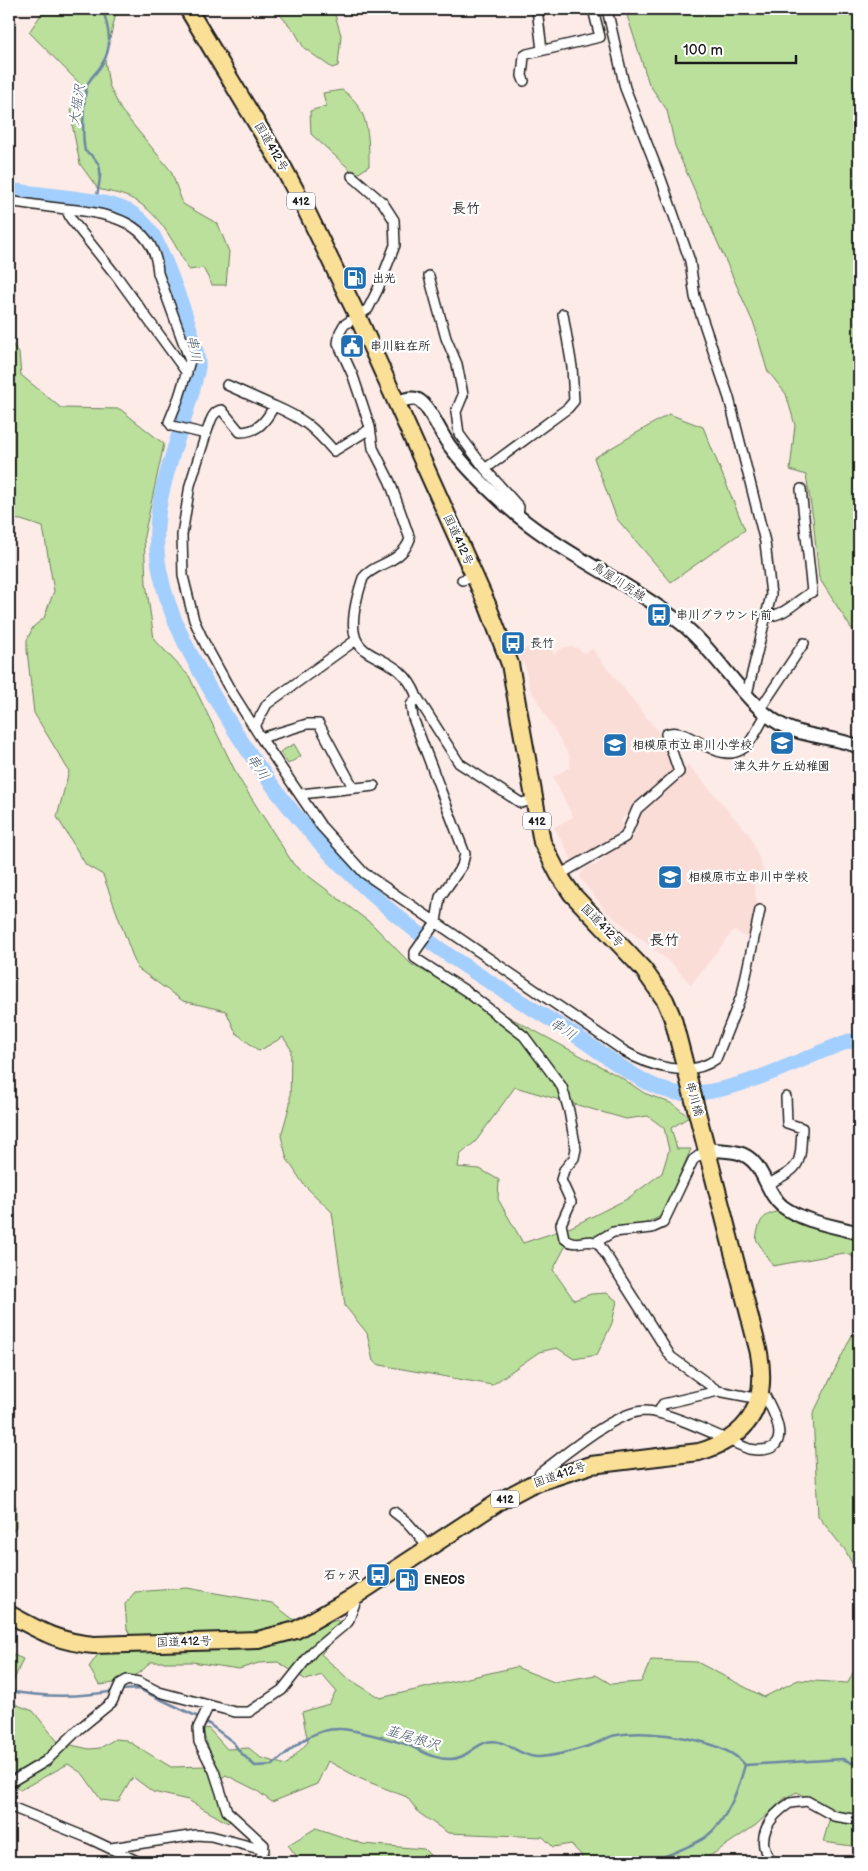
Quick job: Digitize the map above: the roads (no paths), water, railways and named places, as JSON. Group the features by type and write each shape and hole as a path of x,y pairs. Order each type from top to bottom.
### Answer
{"highway":[{"name":"国道412号","path":"188,9 284,169 358,317 468,579 499,631 510,664 519,704 533,800 542,842 558,875 572,894 643,969 657,988 674,1019 686,1072"},
{"name":"串川橋","path":"686,1072 700,1122"},
{"name":"国道412号","path":"9,1614 47,1635 70,1643 94,1645 258,1640 296,1630 352,1598 500,1501 535,1483 591,1465 699,1452 728,1440 744,1427 755,1413 761,1394 763,1372 700,1122"}],"main road":[{"name":"鳥屋川尻線","path":"395,403 413,398 422,402 451,448 496,496 518,516 681,623 708,648 763,712 790,729 840,740 859,748"},
{"path":"708,1150 735,1152 746,1156 759,1168 776,1200 794,1213 859,1233"}],"street":[{"path":"537,9 542,50"},
{"path":"524,81 522,76 524,56 600,37 593,9"},
{"path":"607,9 625,88 690,260 695,296 729,398 765,542 771,595 748,694"},
{"path":"352,176 382,203 394,220 395,245 368,309 344,326 340,332 338,343 353,376 370,429 373,448 390,482 410,539 407,546 395,558 362,578 354,607 352,626 356,640 367,654 380,659 399,672 414,689 417,697 458,763 521,803 533,800"},
{"path":"9,201 100,213 121,220 138,230 148,242 157,260 158,273 190,361 168,422 172,426 204,434"},
{"path":"66,209 71,219 100,253 187,373"},
{"path":"429,276 446,338 458,364 463,395 456,412 459,434 485,469 519,507 518,516"},
{"path":"485,469 568,408 574,400 572,366 563,314"},
{"path":"227,385 302,419 334,451 370,429"},
{"path":"274,406 265,422 250,432 240,432 222,410 214,413 204,434 190,485 182,535 183,576 194,620 228,686 321,826 364,873 434,923 634,1056 667,1069 686,1072 707,1066 716,1059 742,994 760,910"},
{"path":"766,617 782,615 798,600 812,592 800,489"},
{"path":"255,726 268,704 356,640"},
{"path":"558,875 625,837 637,809 679,772 666,734 670,732 682,734 717,751 732,752 743,749 750,742 763,712 804,642"},
{"path":"417,697 412,705 413,718 466,854 462,866 440,897 434,923 415,952 415,958 466,991 524,1036 562,1087 570,1111 576,1149 574,1158 564,1170 561,1180 571,1202 560,1229 568,1242 575,1244 596,1242 613,1232 652,1228 663,1223 693,1160 708,1150"},
{"path":"261,738 307,724 319,724 353,788"},
{"path":"301,794 374,786"},
{"path":"767,1185 791,1172 801,1159 802,1128 787,1123 786,1097"},
{"path":"596,1242 606,1253 671,1357 718,1391"},
{"path":"535,1483 540,1473 616,1419 635,1412 658,1413 757,1450 773,1446 778,1438 780,1428 774,1411 761,1394 718,1391 677,1399 663,1404 658,1413"},
{"path":"394,1512 407,1522 428,1547"},
{"path":"9,1783 46,1761 114,1698 120,1684 127,1680 132,1680 207,1709 249,1712 278,1694 313,1651 348,1622 355,1603 352,1598"},
{"path":"207,1709 197,1732 199,1742 214,1771 227,1811 258,1837 264,1845 260,1862"},
{"path":"772,1862 764,1852 765,1828 790,1803 806,1801 834,1816 859,1820"},
{"path":"9,1806 111,1848 139,1862"},
{"path":"111,1848 196,1835 211,1836 264,1850"}],"waterway":[{"name":"大堀沢","path":"96,202 100,173 97,161 85,151 83,118 87,86 106,57 108,50 109,37 103,9"},
{"name":"串川","path":"9,190 88,200 118,207 138,218 151,232 156,242 188,322 198,358 198,368 192,394 168,468 158,519 157,545 164,589 175,622 190,653 237,735 284,801 336,860 396,915 445,953 576,1036 619,1066 664,1090 677,1093 719,1090 764,1076 849,1041 859,1042"},
{"name":"韮尾根沢","path":"120,1690 139,1689 200,1718"},
{"name":"韮尾根沢","path":"9,1691 62,1695 115,1691"},
{"name":"韮尾根沢","path":"205,1721 233,1742 240,1752 255,1766 273,1765 296,1745 312,1735 341,1729 408,1745 444,1759 461,1757 482,1744 493,1741 500,1742 524,1754 537,1757 572,1751 617,1735 666,1735 704,1742 735,1756 745,1765"},
{"name":"韮尾根沢","path":"745,1765 843,1759 859,1766"},
{"path":"651,1862 695,1843 714,1829 731,1804 745,1765"}],"place":[{"name":"出光","path":"355,278"},
{"name":"串川駐在所","path":"352,346"},
{"name":"串川グラウンド前","path":"659,615"},
{"name":"長竹","path":"513,643"},
{"name":"津久井ケ丘幼稚園","path":"782,743"},
{"name":"相模原市立串川小学校","path":"615,745"},
{"name":"相模原市立串川中学校","path":"670,877"},
{"name":"石ヶ沢","path":"378,1575"},
{"name":"ENEOS","path":"407,1580"}],"district":[{"name":"長竹","path":"466,208"},
{"name":"長竹","path":"664,940"}]}
